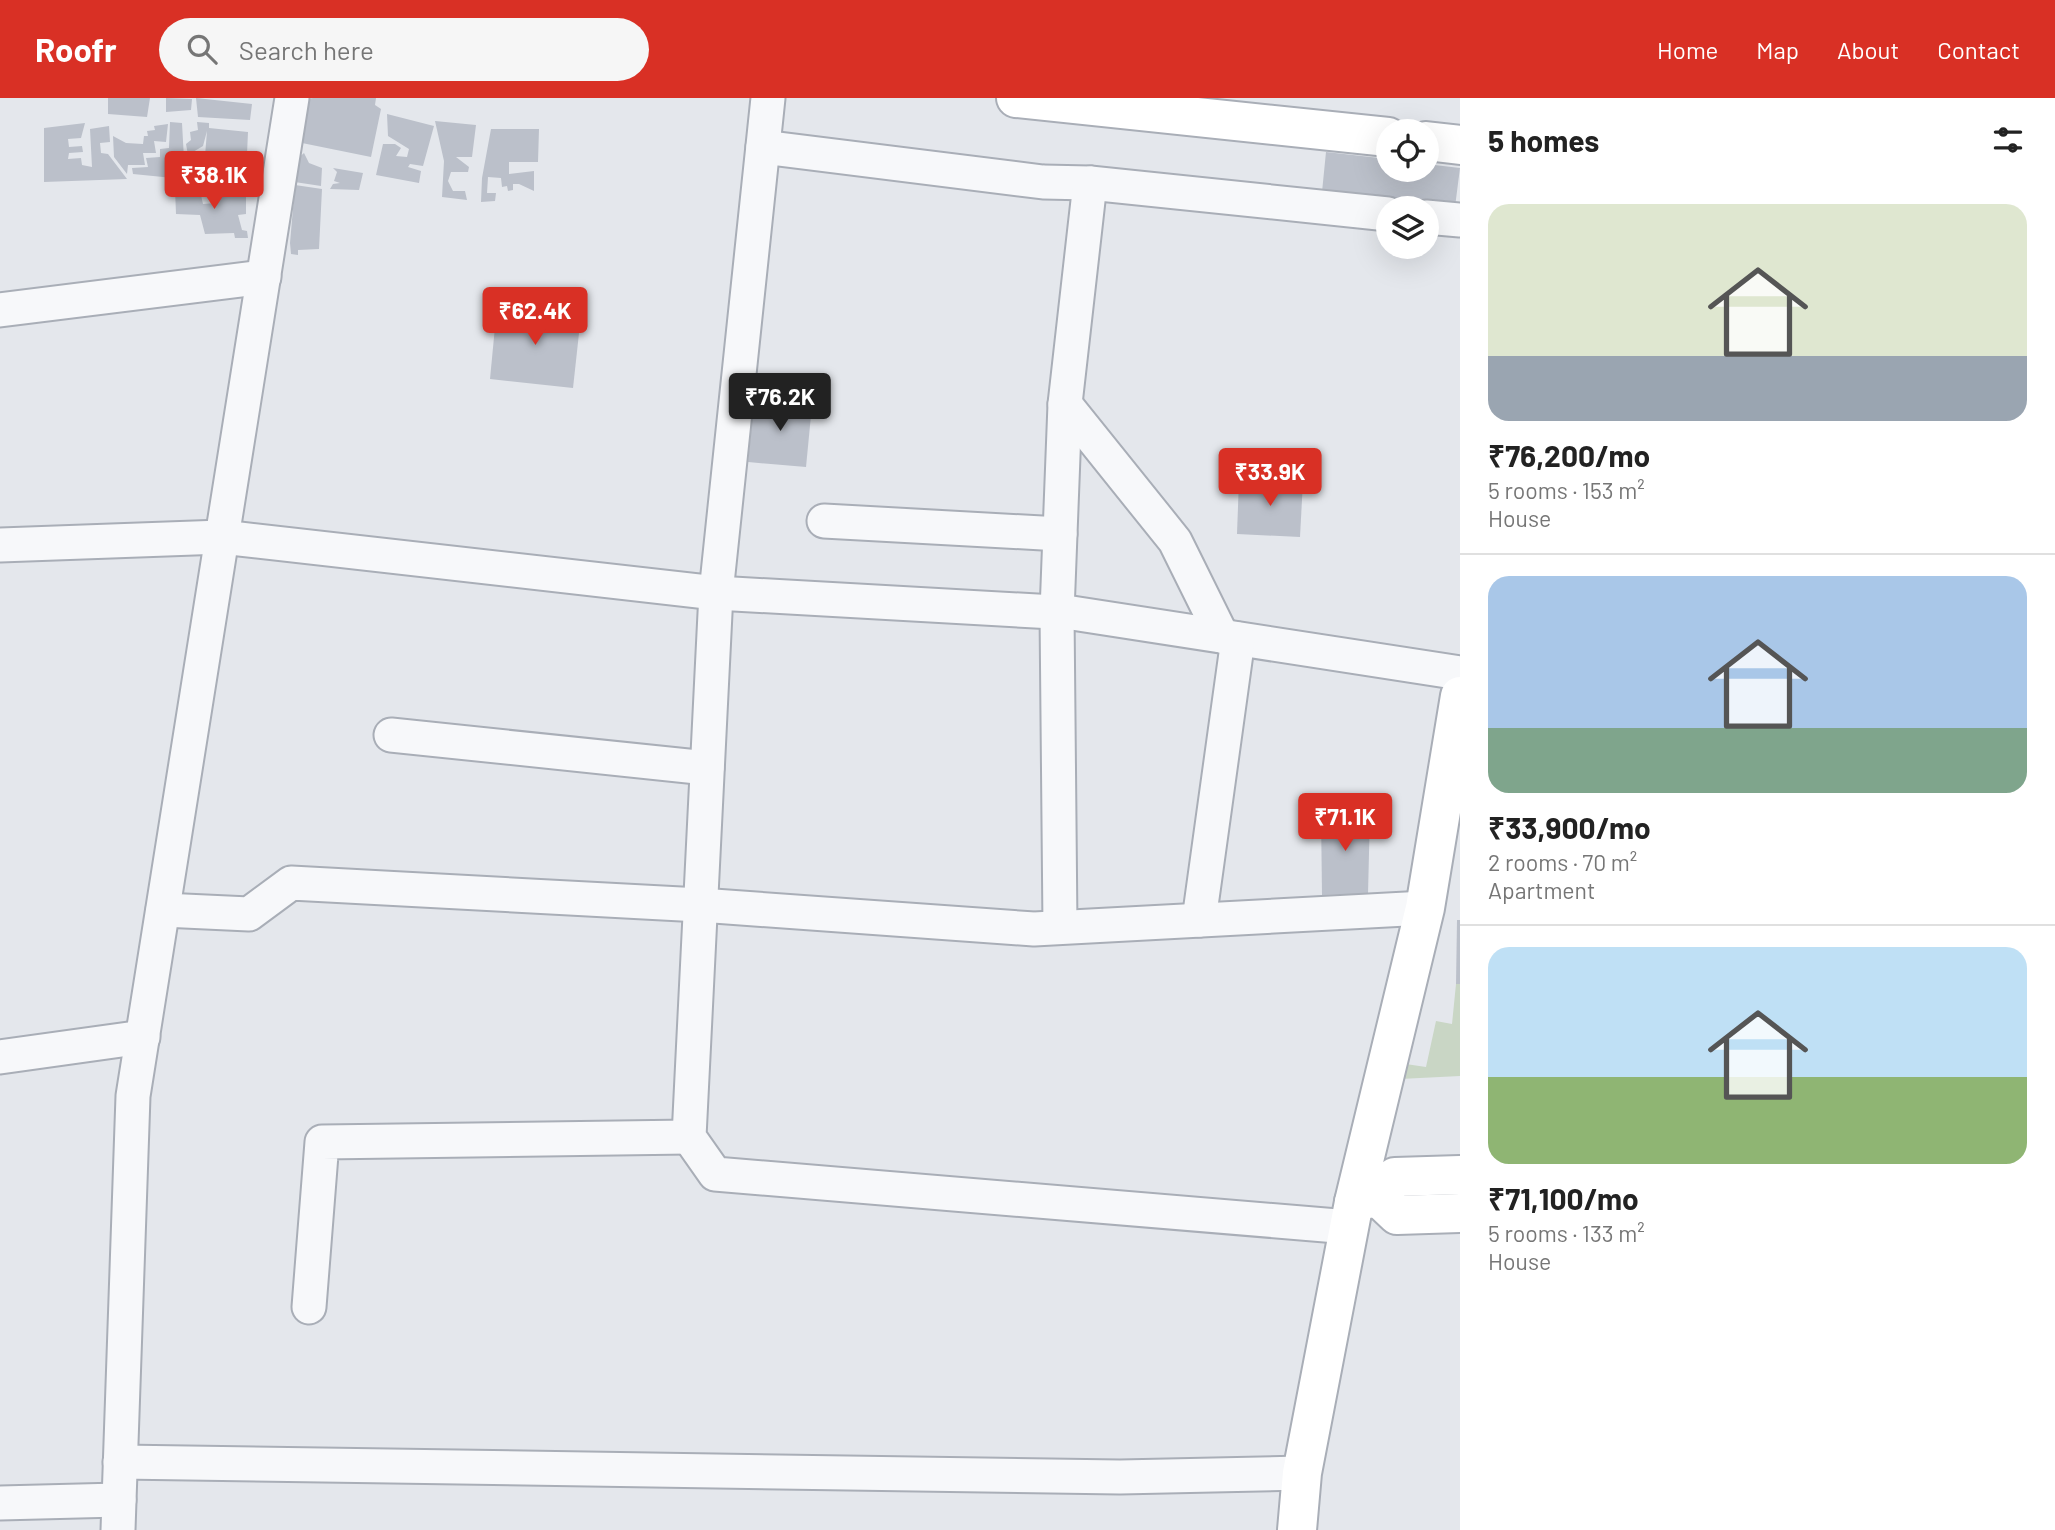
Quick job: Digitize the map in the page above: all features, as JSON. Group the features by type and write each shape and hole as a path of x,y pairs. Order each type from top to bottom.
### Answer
{"street":[{"path":"0,1503 119,1515 134,1096 292,98"},
{"path":"768,98 716,593 689,1137 716,1174 1360,1209 1397,1215 1460,1213"},
{"path":"1016,98 1376,136"},
{"path":"1439,143 1460,145"},
{"path":"762,147 1043,181 1090,183 1376,213"},
{"path":"1060,927 1057,612 1065,404 1090,183"},
{"path":"1439,218 1460,220"},
{"path":"0,310 264,277"},
{"path":"1065,404 1175,541 1230,638 1199,920"},
{"path":"824,521 1060,534"},
{"path":"0,545 222,537 716,593 1057,612 1460,673"},
{"path":"1297,1530 1302,1473 1425,908 1460,696"},
{"path":"391,735 707,768"},
{"path":"163,910 249,914 291,883 700,905 1034,929 1425,908"},
{"path":"0,1057 143,1038"},
{"path":"309,1307 321,1142 689,1137"},
{"path":"1360,1209 1395,1177 1460,1175"},
{"path":"120,1462 1120,1477 1302,1473"}],"green space":[{"path":"1456,984 1460,984 1460,1076 1400,1079 1399,1063 1426,1067 1436,1021 1452,1024"}],"building":[{"path":"108,98 150,98 147,117 108,114"},
{"path":"166,98 192,99 191,110 166,112"},
{"path":"196,98 252,104 250,120 198,117"},
{"path":"376,98 375,105 381,109 371,157 302,143 299,126 300,100"},
{"path":"387,114 434,126 423,166 410,164 408,167 421,171 419,183 376,175 383,144 395,144 401,148 396,156 407,157 409,149 388,136"},
{"path":"435,121 476,125 472,157 456,157 469,167 468,172 451,172 448,181 453,191 465,191 467,200 442,197 444,161"},
{"path":"170,122 182,123 184,159 177,158 176,169 184,168 183,179 133,174 132,168 148,167 146,158 160,157 160,149 169,148"},
{"path":"197,122 209,123 209,128 248,132 247,154 205,156 207,131 203,146 188,155 186,144 191,140 190,132 198,130"},
{"path":"85,123 81,138 68,139 69,147 82,146 83,152 69,153 68,159 81,158 82,165 92,167 90,129 109,126 110,142 100,143 101,153 108,154 127,179 44,182 44,128"},
{"path":"168,124 166,142 154,141 156,153 143,153 145,165 128,165 127,174 114,157 113,136 126,143 143,144 144,136 148,136 147,131 155,130 154,126"},
{"path":"491,129 539,129 538,162 509,162 509,174 534,171 534,191 513,184 513,190 508,191 507,186 502,187 501,178 488,177 487,193 496,193 495,201 481,202 482,178"},
{"path":"1326,152 1376,158 1376,182 1439,182 1439,166 1460,168 1455,207 1439,205 1439,196 1376,198 1322,192"},
{"path":"304,153 309,163 322,168 321,186 288,181 296,160"},
{"path":"333,168 363,173 359,190 330,189 333,184 340,183 334,181 337,172"},
{"path":"192,184 193,196 201,195 203,204 216,203 220,190 246,194 246,214 238,215 242,230 247,231 248,238 235,238 234,233 205,234 200,215 176,214 175,189"},
{"path":"295,185 322,189 319,249 298,250 298,255 291,254 290,243"},
{"path":"497,306 581,315 573,388 490,379"},
{"path":"754,400 812,405 806,467 748,462"},
{"path":"1239,480 1303,481 1300,537 1237,534"},
{"path":"1370,812 1368,894 1322,895 1321,813"},
{"path":"1457,920 1460,920 1460,984 1456,984"}]}
